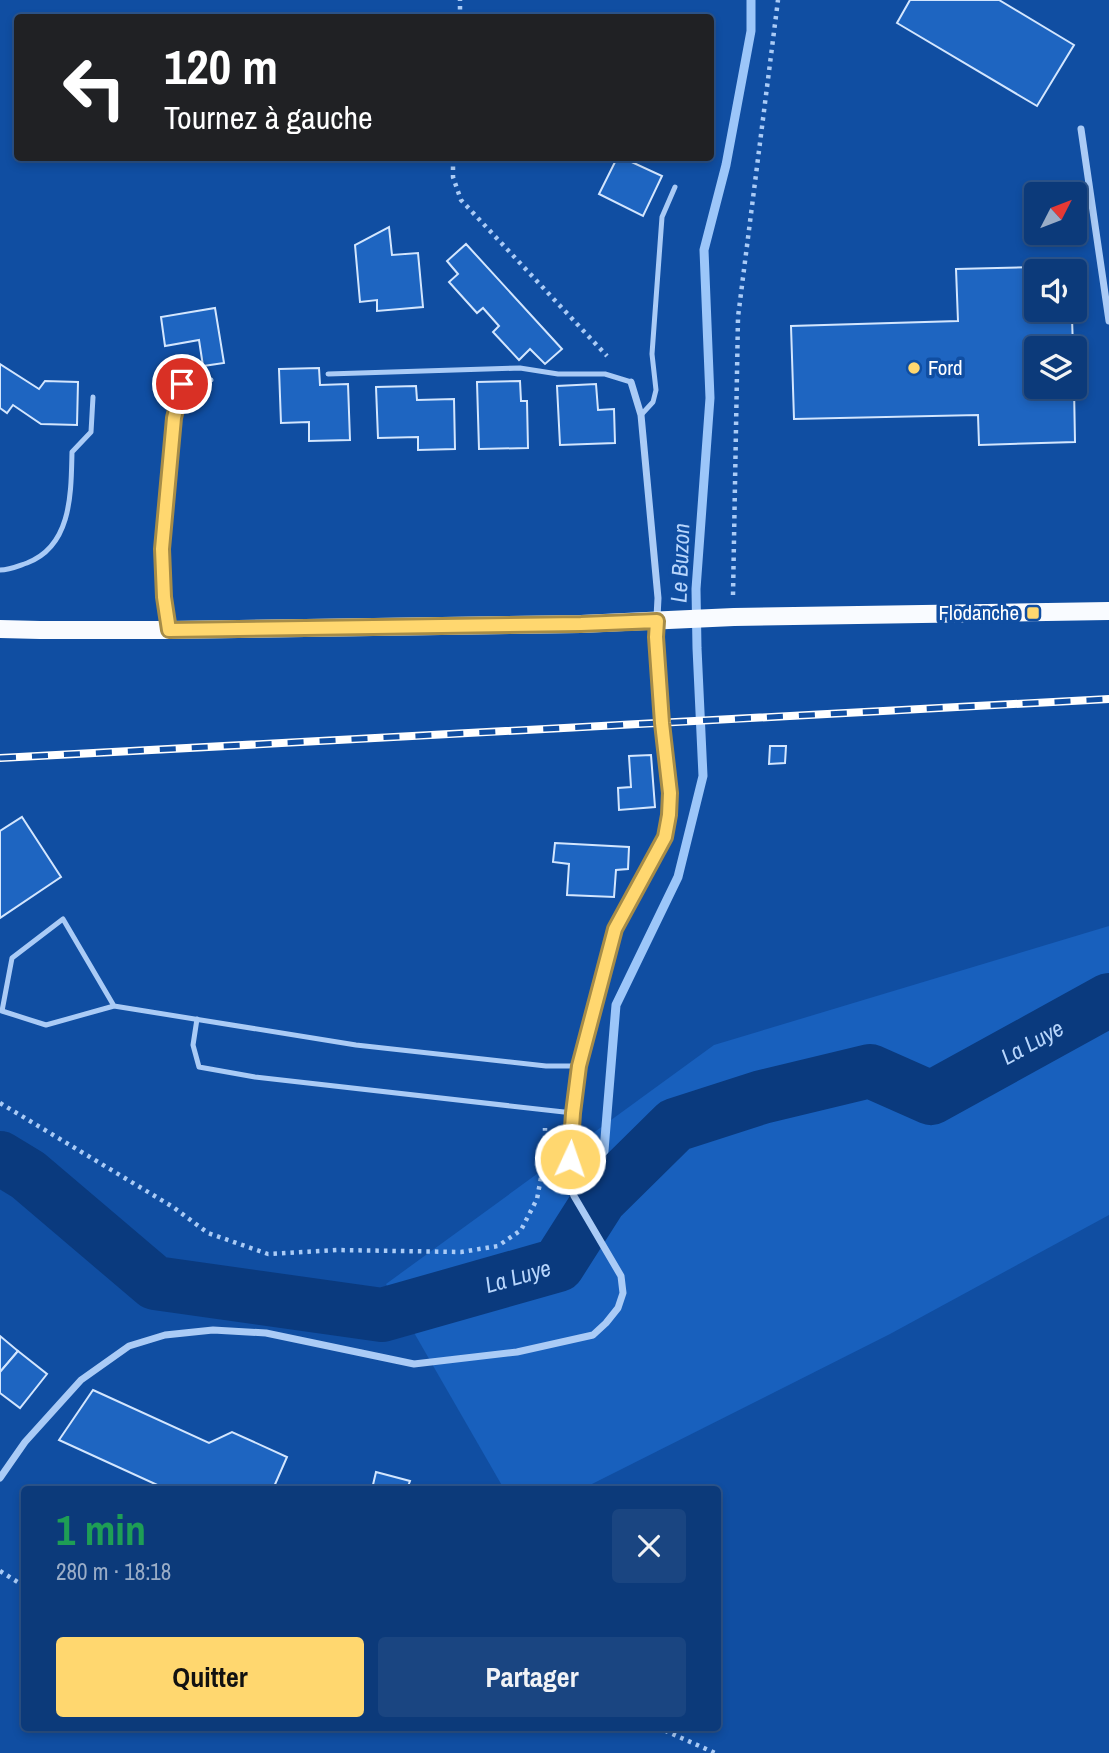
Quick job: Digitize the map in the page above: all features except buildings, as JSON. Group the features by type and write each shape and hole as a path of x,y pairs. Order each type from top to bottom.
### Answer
{"main road":[{"path":"0,629 169,630 581,624 734,617 1109,611"}],"street":[{"path":"1082,129 1109,321"},
{"path":"0,1478 25,1442 81,1380 129,1346 166,1335 213,1330 266,1333 414,1364 517,1352 593,1335 618,1308 623,1293 621,1276 573,1196 569,1182 579,1066 615,929 665,837 670,793 656,637 658,598 641,415 631,382"}],"lane":[{"path":"641,415 653,402 656,390 652,354 662,217 675,187"},
{"path":"328,374 520,368 558,374 605,374 631,382"},
{"path":"169,630 164,597 162,549 174,418 182,384 211,380"},
{"path":"0,570 9,570 39,558 61,533 71,499 72,452 91,432 93,397"},
{"path":"114,1006 63,919 12,958 2,1011 46,1025 114,1006 356,1045 546,1066 579,1066"},
{"path":"197,1019 192,1045 199,1067 255,1077 573,1113"}],"path":[{"path":"734,617 738,317 778,0"},
{"path":"453,161 453,177 461,200 631,382"},
{"path":"0,1103 173,1207 208,1233 268,1254 337,1250 461,1252 498,1247 521,1230 537,1199 545,1156 545,1110"},
{"path":"0,1572 21,1584"},
{"path":"666,1731 715,1753"}],"shaded area":[{"path":"1109,926 1109,1215 890,1334 588,1486 502,1486 386,1284 714,1045"}],"waterway":[{"name":"Le Buzon","path":"600,1199 616,1005 678,877 703,776 696,589 710,398 704,250 726,165 751,31 751,0"},
{"name":"La Luye","path":"0,1158 28,1175 155,1283 382,1315 558,1265 600,1199 675,1125 762,1097 870,1071 931,1098 1109,1000"}],"railway":[{"path":"0,758 1109,699"}],"place":[{"name":"Ford","path":"914,368"},
{"name":"Flodanche","path":"1033,613"}],"route":[{"path":"182,384 174,418 162,549 164,597 169,630 657,621 662,723 670,793 669,815 665,837 615,929 579,1066 570,1159"}]}
